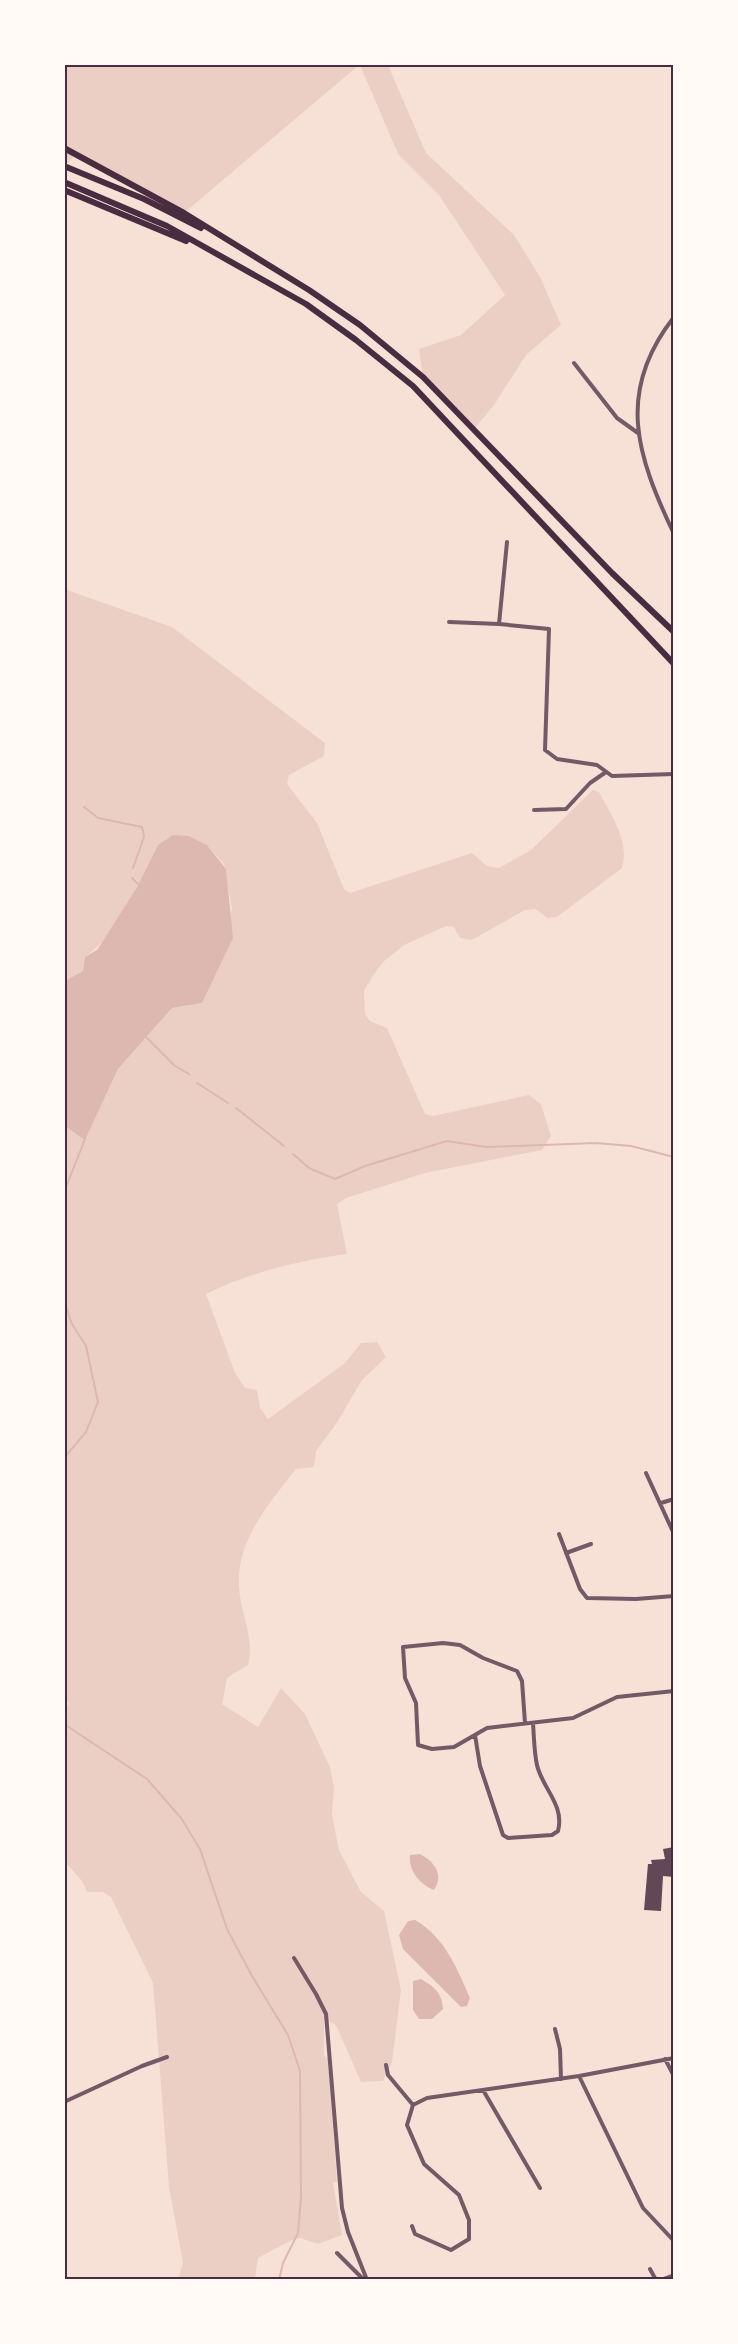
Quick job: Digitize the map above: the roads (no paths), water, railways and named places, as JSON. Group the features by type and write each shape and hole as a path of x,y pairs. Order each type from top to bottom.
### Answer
{"highway":[{"path":"64,148 184,213 309,290 360,325 423,377 612,573 674,632"},
{"path":"64,166 144,199 231,243"},
{"path":"64,182 167,226 306,304 356,340 413,386 674,664"},
{"path":"64,190 164,231 246,270"}],"street":[{"path":"674,317 654,346 646,365 641,385 638,433 649,482 674,534"},
{"path":"574,363 617,418 638,433"},
{"path":"499,624 507,542"},
{"path":"449,622 549,629 543,742 545,750 557,759 597,765 606,772 625,776 674,774"},
{"path":"534,810 566,809 590,783 606,772"},
{"path":"646,1473 674,1534"},
{"path":"661,1503 674,1498"},
{"path":"559,1534 580,1589 587,1598 636,1599 674,1596"},
{"path":"566,1553 591,1544"},
{"path":"525,1723 522,1681 518,1671 483,1658 459,1645 443,1643 402,1647 405,1678 416,1703 418,1745 432,1749 454,1747 487,1728 573,1718 617,1697 674,1691"},
{"path":"475,1736 480,1766 503,1834 508,1838 552,1835 558,1831 560,1824 555,1798 537,1767 533,1723"},
{"path":"294,1958 323,2006 327,2022 342,2208 365,2280"},
{"path":"555,2029 558,2038 561,2079"},
{"path":"64,2102 167,2057"},
{"path":"412,2226 415,2234 451,2250 469,2239 468,2220 459,2195 424,2164 407,2125 413,2105 427,2098 561,2079 674,2058"},
{"path":"665,2060 674,2076"},
{"path":"386,2065 388,2075 413,2105"},
{"path":"579,2076 643,2208 674,2241"},
{"path":"483,2090 540,2188"},
{"path":"337,2253 365,2280"},
{"path":"650,2269 658,2280 674,2276"}],"waterway":[{"path":"84,807 98,818 142,827 144,837 133,868"},
{"path":"132,878 139,885"},
{"path":"146,1037 175,1066 189,1074"},
{"path":"197,1083 228,1103"},
{"path":"236,1108 284,1146"},
{"path":"64,1192 85,1139"},
{"path":"293,1154 309,1168 335,1179 365,1166 447,1141 486,1147 596,1143 631,1146 674,1157"},
{"path":"64,1301 72,1324 86,1346 98,1402 86,1432 64,1458"},
{"path":"64,1724 147,1779 181,1818 200,1849 227,1929 288,2035 300,2071 301,2196 298,2233 283,2263 279,2280"}]}
